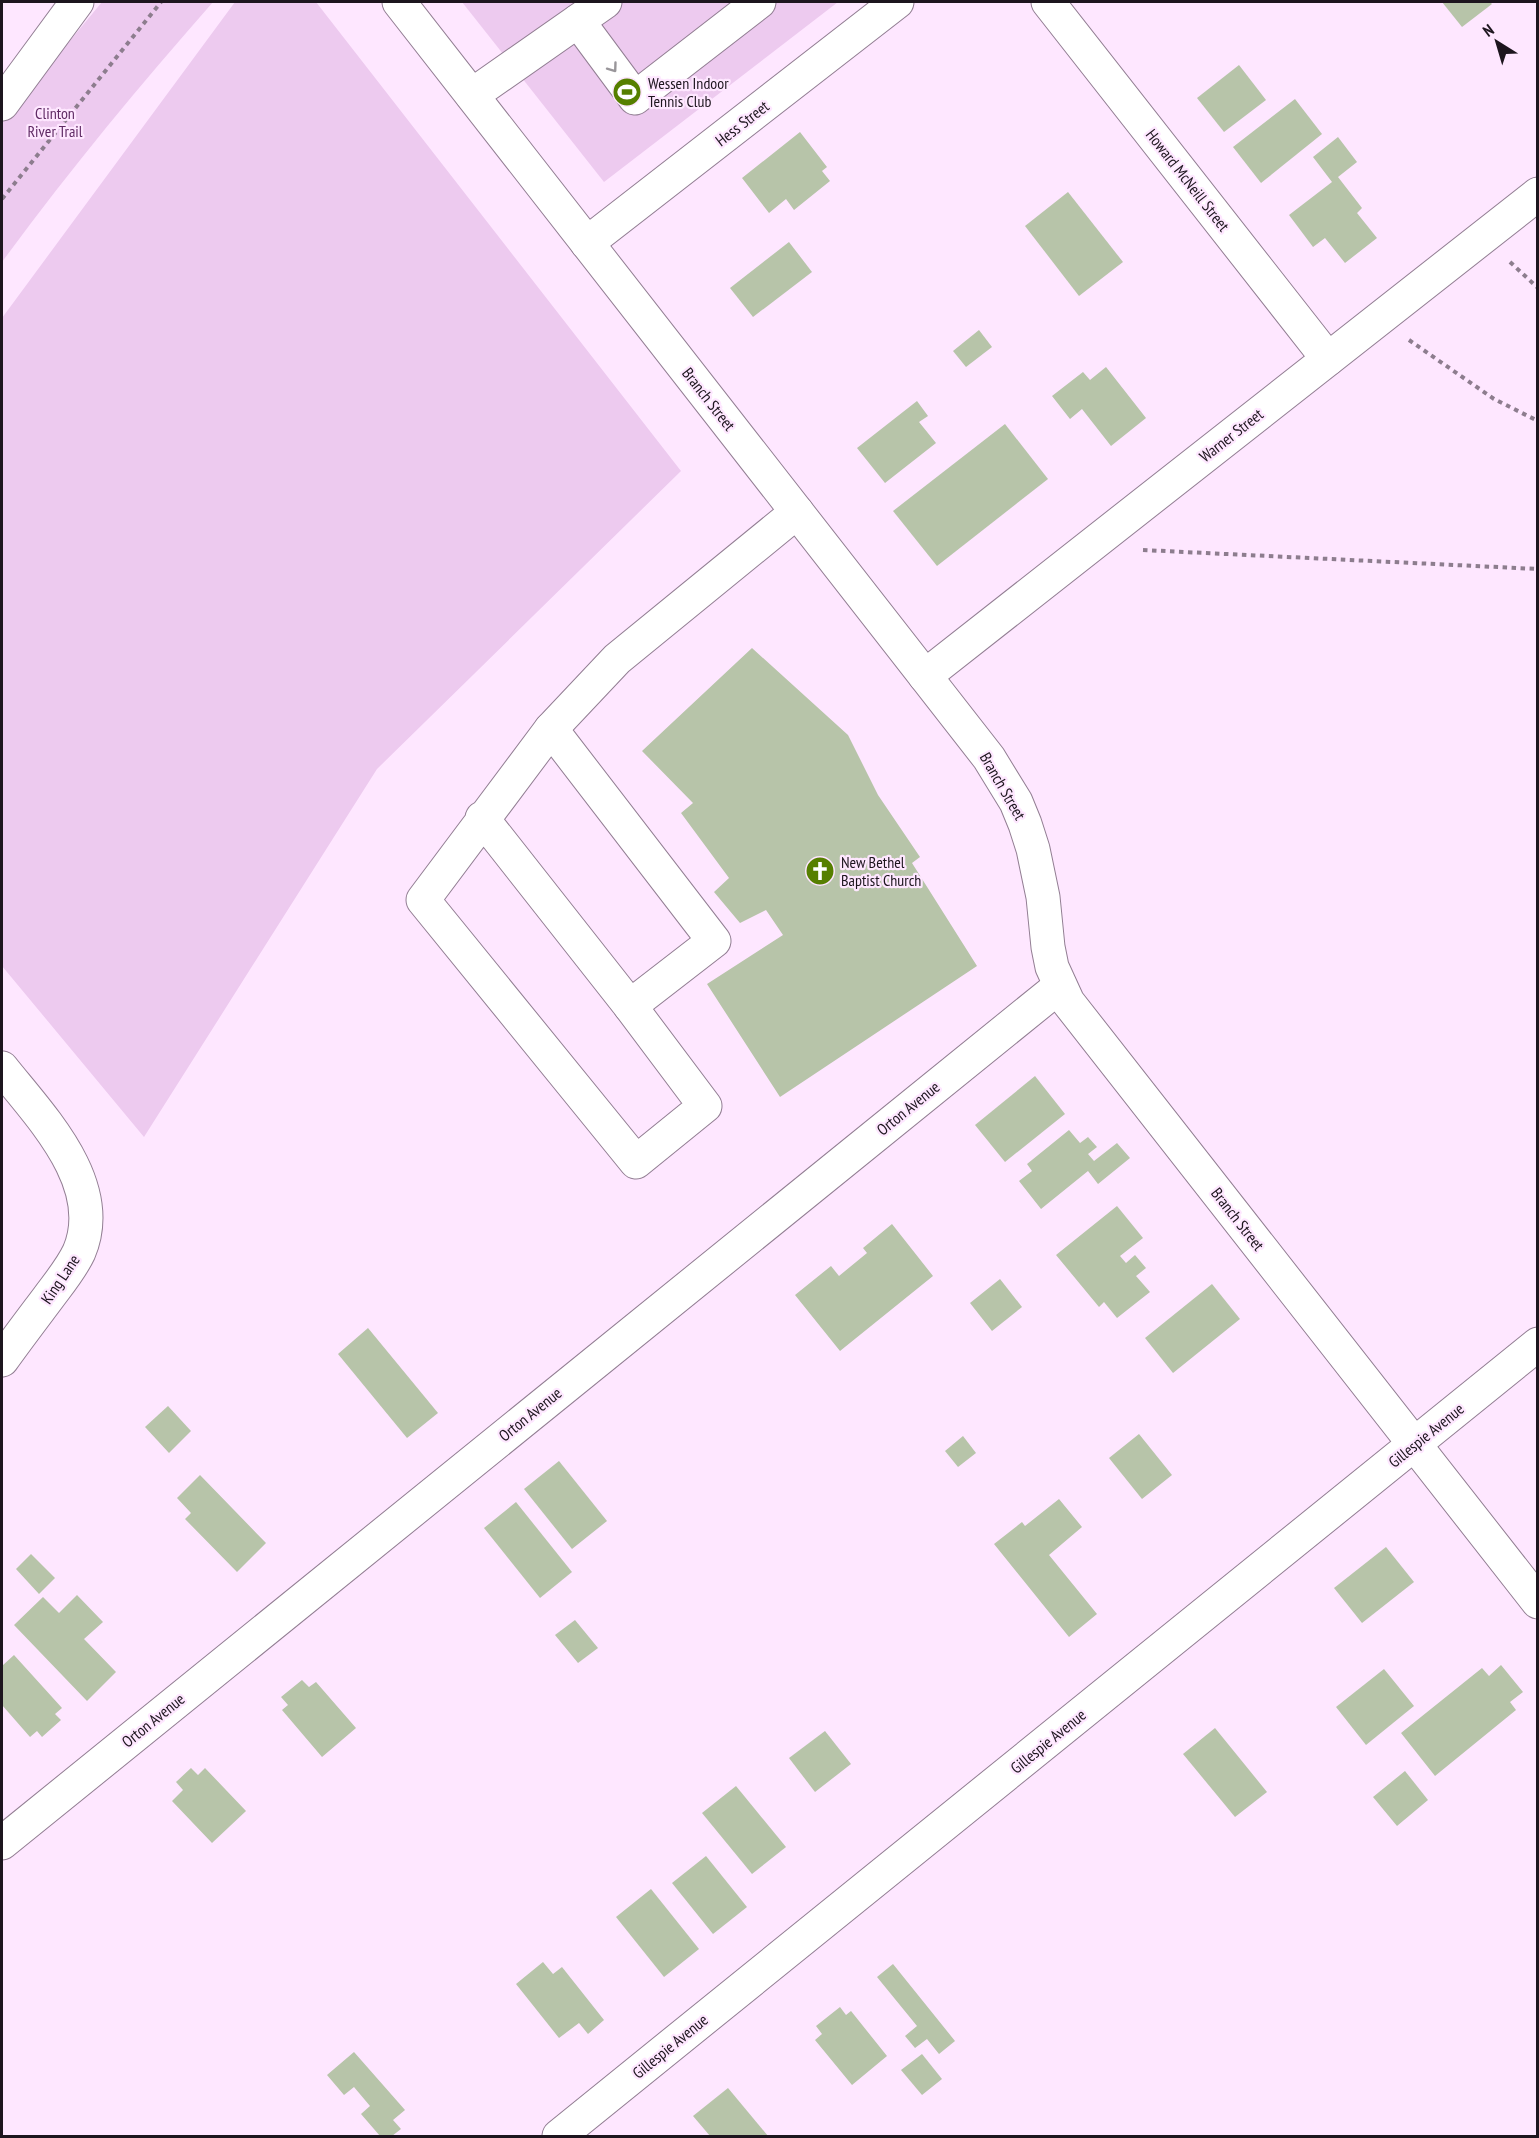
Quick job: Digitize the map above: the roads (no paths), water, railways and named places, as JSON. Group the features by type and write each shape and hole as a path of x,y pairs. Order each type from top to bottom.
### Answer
{"street":[{"path":"2,104 77,2"},
{"name":"Branch Street","path":"399,2 989,758 1016,801 1022,817 1033,849 1043,897 1052,967 1060,986 1079,1016 1538,1602"},
{"path":"472,95 606,2"},
{"path":"578,21 635,98 759,2"},
{"name":"Hess Street","path":"587,243 897,2"},
{"name":"Howard McNeill Street","path":"1048,2 1328,358"},
{"name":"Warner Street","path":"925,676 1538,194"},
{"path":"482,818 630,1006 705,1106 636,1162 423,900 482,818 551,729 617,659 797,512"},
{"path":"551,729 714,940 630,1006"},
{"name":"Orton Avenue","path":"2,1843 1060,986"},
{"name":"King Lane","path":"2,1068 63,1148 82,1190 86,1218 82,1241 66,1274 2,1360"},
{"name":"Gillespie Avenue","path":"559,2136 1538,1344"}],"place":[{"name":"Wessen Indoor Tennis Club","path":"627,92"},
{"name":"New Bethel Baptist Church","path":"820,871"}],"park label":[{"name":"Clinton River Trail","path":"55,122"}]}
